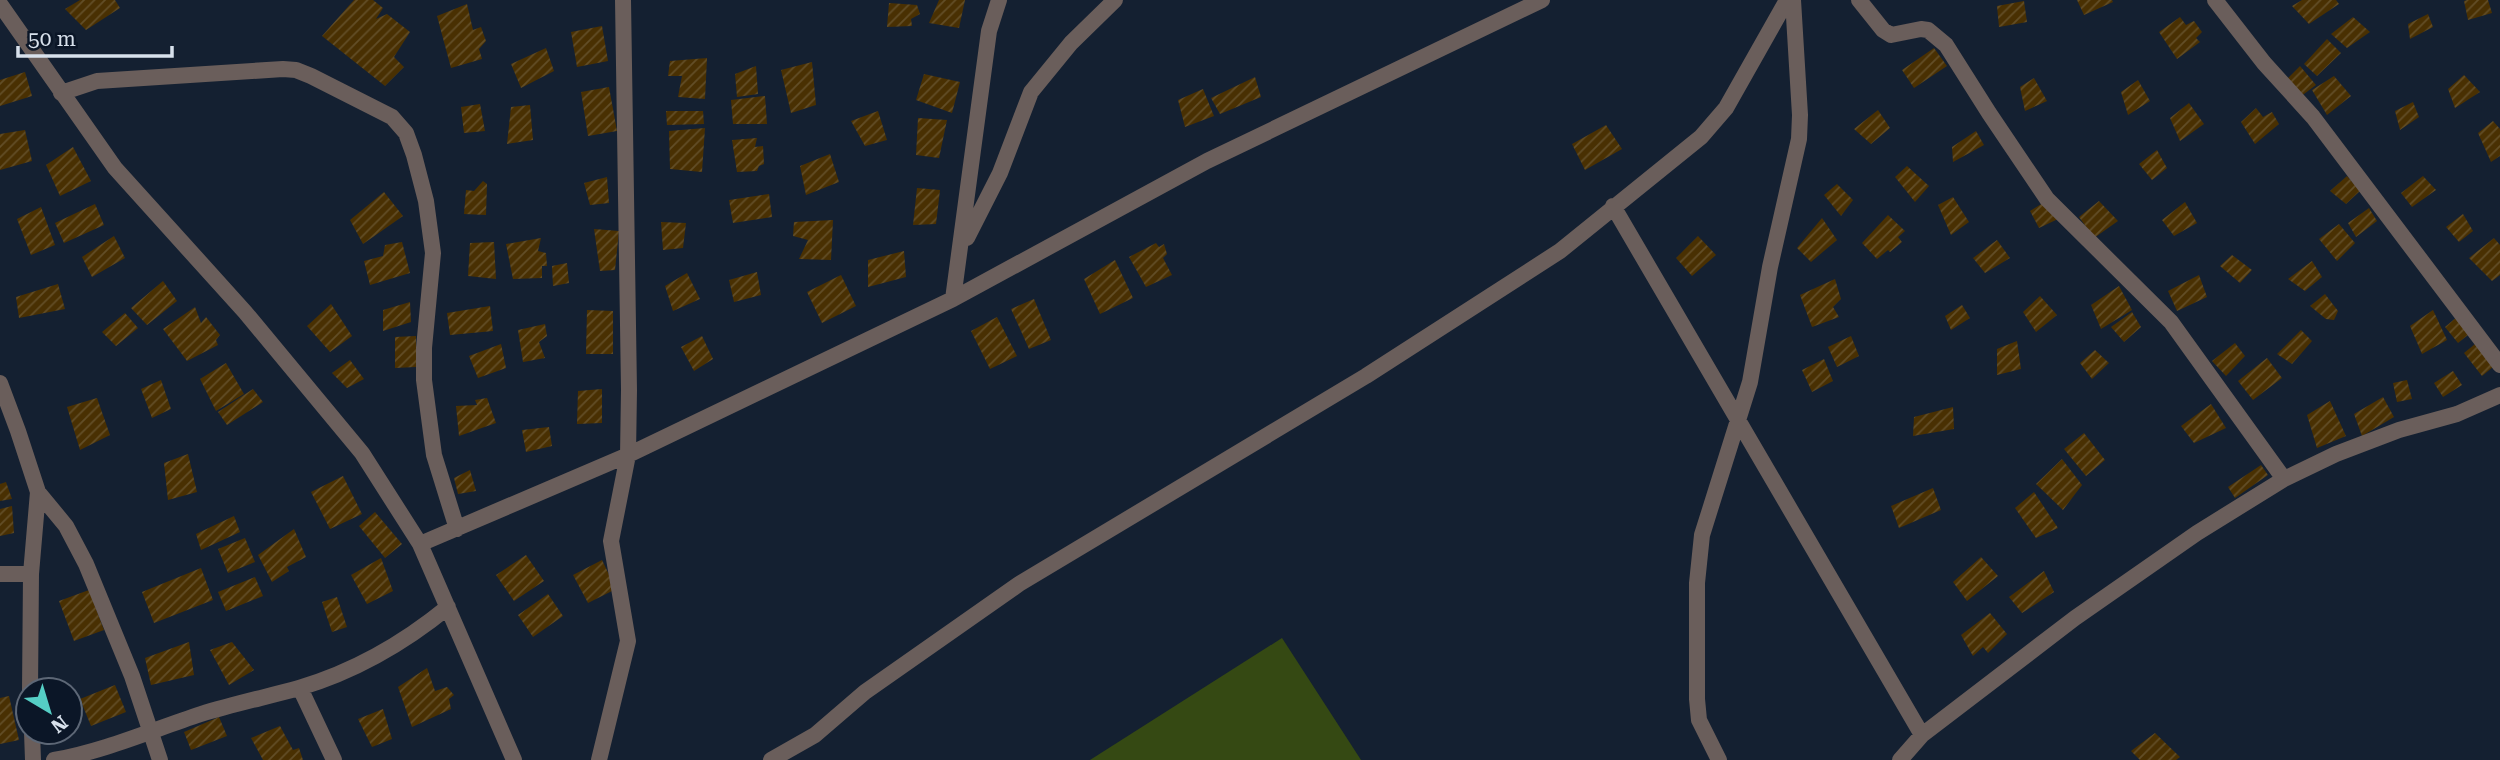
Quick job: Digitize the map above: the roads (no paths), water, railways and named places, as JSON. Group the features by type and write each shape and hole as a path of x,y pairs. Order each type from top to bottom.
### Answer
{"street":[{"path":"599,760 628,641 611,541 628,455 623,0"},
{"path":"953,299 989,31 999,0"},
{"path":"961,250 1000,173 1031,92 1071,43 1115,0"},
{"path":"420,544 628,455 953,299 1207,161 1542,0"},
{"path":"771,760 815,735 865,692 1019,584 1366,376 1560,251 1701,137 1726,108 1787,0"},
{"path":"1719,760 1699,720 1697,583 1702,535 1750,382 1770,267 1799,139 1801,115 1793,0"},
{"path":"1859,0 1883,30 1891,35 1928,30 1947,45 1989,113 2048,199 2171,322 2284,479"},
{"path":"2215,0 2264,63 2313,117 2500,365"},
{"path":"0,4 115,168 245,312 362,453 420,544 514,760"},
{"path":"61,93 97,81 283,69 312,76 392,117 406,133 414,155 430,229 433,253 424,348 424,380 434,456 457,529"},
{"path":"1614,206 1922,735"},
{"path":"0,383 38,492 65,526 86,564 132,676 160,760"},
{"path":"1900,760 1922,735 2075,618 2197,533 2284,479 2336,454 2399,430 2457,414 2500,395"},
{"path":"30,676 31,573 38,492"},
{"path":"0,574 31,573"},
{"path":"54,760 90,754 244,700 300,688 394,646 423,628 448,607"},
{"path":"300,688 334,760"}]}
